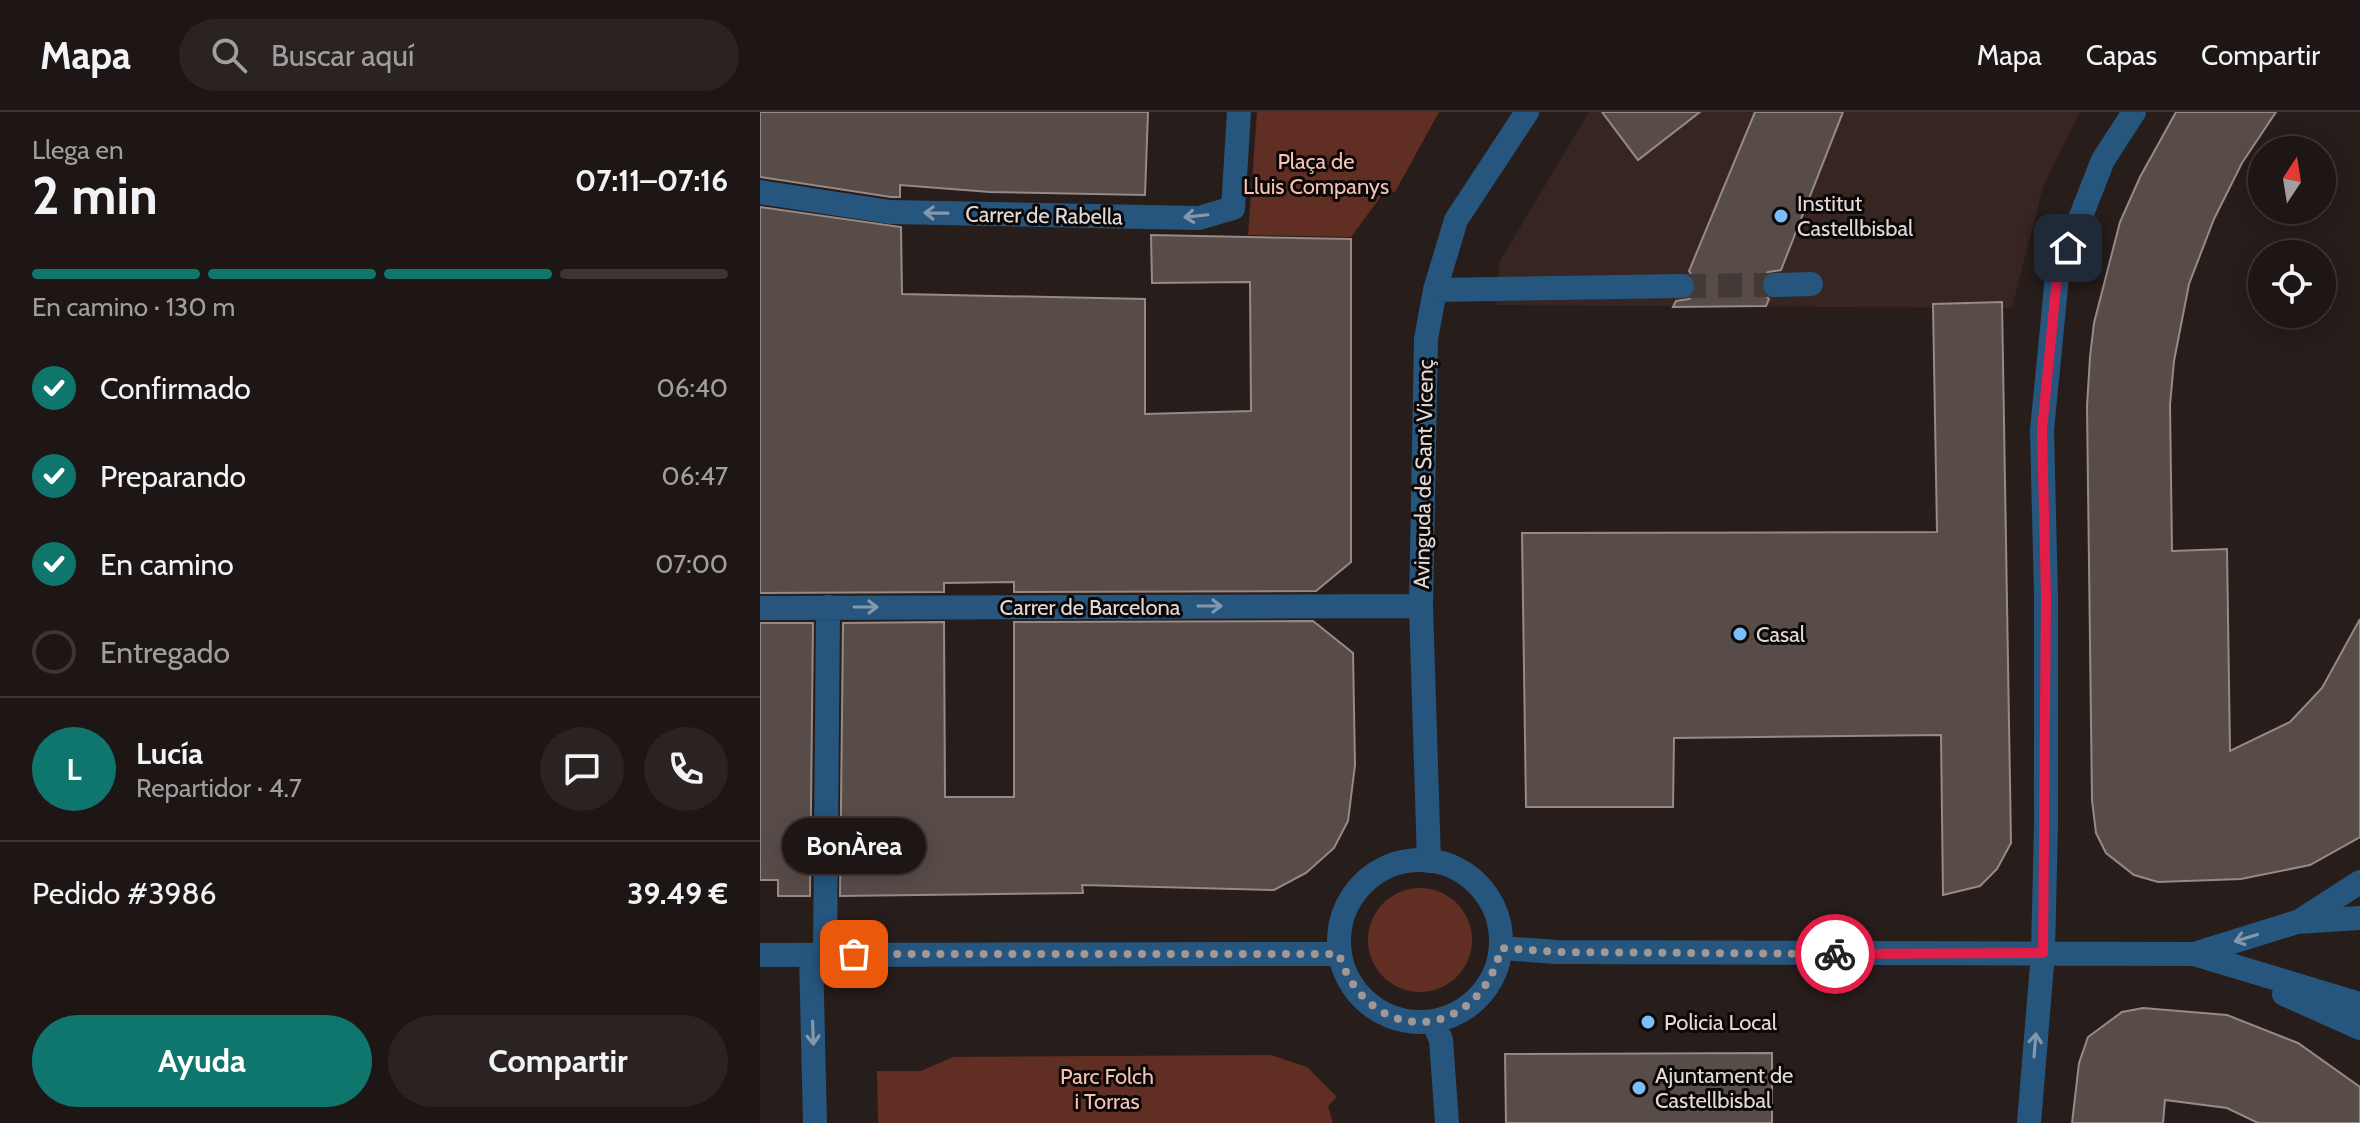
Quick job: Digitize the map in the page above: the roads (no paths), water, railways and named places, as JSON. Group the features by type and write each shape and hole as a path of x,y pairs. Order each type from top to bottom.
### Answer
{"street":[{"name":"Carrer de Rabella","path":"760,192 890,212 1199,218 1233,208 1239,112"},
{"name":"Avinguda de Sant Vicenç","path":"1429,861 1421,606 1426,339 1435,290 1456,220 1527,112"},
{"path":"2029,1123 2043,953 2046,597 2042,430 2057,277 2103,160 2134,112"},
{"path":"1775,285 1811,284"},
{"path":"1435,290 1682,286"},
{"name":"Carrer de Barcelona","path":"760,608 1421,606"},
{"path":"815,1123 828,607"},
{"path":"1429,861 1453,868 1474,881 1490,900 1499,923 1501,948 1495,974 1480,997 1459,1013 1433,1021 1407,1021 1383,1014 1362,999 1347,978 1339,954 1339,929 1347,905 1361,885 1393,866 1429,861"},
{"path":"2297,922 2360,882"},
{"path":"2194,954 2297,922 2360,918"},
{"path":"1501,948 1557,952 2194,954 2360,1004"},
{"path":"760,955 1339,954"},
{"path":"2194,954 2360,1028"},
{"path":"1433,1021 1441,1040 1447,1123"}],"tunnel":[{"path":"1682,286 1775,285"}],"place":[{"name":"Institut Castellbisbal","path":"1781,216"},
{"name":"Casal","path":"1740,634"},
{"name":"BonÀrea","path":"854,954"},
{"name":"Policia Local","path":"1648,1022"},
{"name":"Ajuntament de Castellbisbal","path":"1639,1088"}],"park label":[{"name":"Plaça de Lluis Companys","path":"1316,174"},
{"name":"Parc Folch i Torras","path":"1107,1088"}]}
